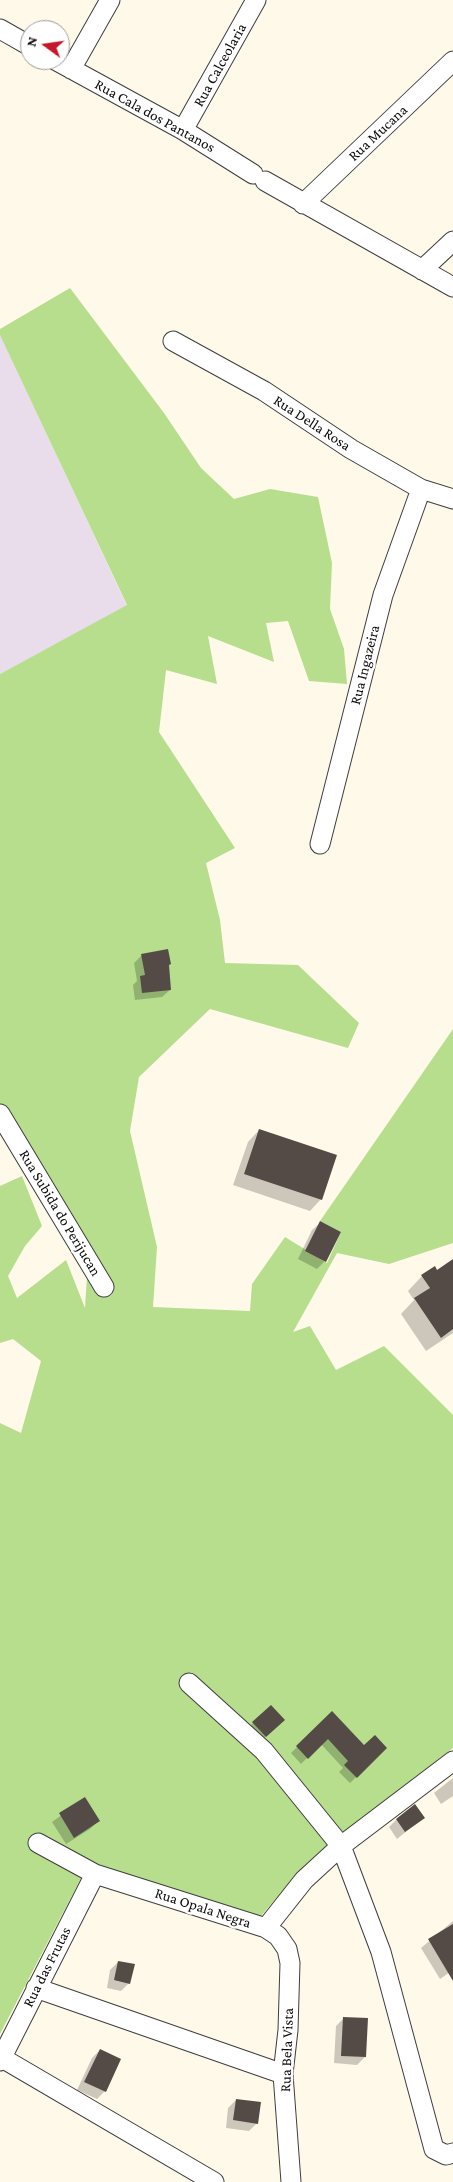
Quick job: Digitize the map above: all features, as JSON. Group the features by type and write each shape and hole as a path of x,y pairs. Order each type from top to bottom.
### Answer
{"street":[{"path":"70,55 110,0"},
{"name":"Rua Calceolaria","path":"183,130 256,0"},
{"path":"0,29 20,40"},
{"name":"Rua Mucana","path":"303,204 453,61"},
{"name":"Rua Cala dos Pantanos","path":"70,69 183,130 303,204 453,287"},
{"path":"422,270 453,241"},
{"name":"Rua Della Rosa","path":"173,341 264,391 351,449 421,489 453,499"},
{"name":"Rua Ingazeira","path":"320,844 383,595 421,489"},
{"name":"Rua Subida do Perijucan","path":"0,1114 104,1287"},
{"path":"189,1683 264,1750 341,1846 381,1952 434,2149 450,2154"},
{"name":"Rua Opala Negra","path":"38,1843 96,1874 266,1928 304,1880 341,1846 453,1761"},
{"name":"Rua das Frutas","path":"1,2059 96,1874"},
{"name":"Rua Bela Vista","path":"266,1928 278,1936 286,1949 290,1963 288,2030 284,2074 291,2182"},
{"path":"36,1988 284,2074"},
{"path":"1,2059 214,2182"}],"shaded area":[{"path":"0,334 127,606 0,674"}],"green space":[{"path":"70,288 164,413 201,468 234,499 270,489 318,497 332,563 330,609 344,649 347,684 309,681 288,621 266,623 274,662 208,636 217,684 166,670 159,732 235,848 206,863 220,920 225,963 298,965 359,1023 348,1048 210,1009 139,1077 130,1131 157,1247 153,1307 250,1311 252,1284 285,1237 327,1263 341,1232 320,1221 453,1029 453,1243 389,1264 337,1253 293,1332 310,1326 336,1370 384,1346 453,1415 453,1748 328,1844 302,1868 261,1916 81,1878 0,2034 0,1423 21,1433 41,1361 13,1339 0,1343 0,1186 22,1176 42,1226 25,1246 8,1276 17,1298 66,1260 85,1308 89,1245 0,1109 0,674 127,605 0,335 0,329"}],"building":[{"path":"168,949 171,964 169,965 171,990 142,993 140,976 145,975 141,954"},
{"path":"259,1129 337,1155 322,1200 244,1174"},
{"path":"320,1221 341,1232 326,1262 305,1251"},
{"path":"453,1259 453,1329 441,1338 414,1298 430,1288 421,1275 435,1266 437,1270"},
{"path":"271,1705 285,1720 266,1737 252,1722"},
{"path":"332,1711 364,1745 375,1735 387,1748 357,1778 344,1765 348,1761 328,1739 308,1759 296,1746"},
{"path":"85,1797 100,1821 74,1838 59,1813"},
{"path":"415,1804 425,1818 405,1832 396,1819"},
{"path":"453,1924 453,1981 428,1939"},
{"path":"118,1961 135,1964 130,1984 114,1980"},
{"path":"343,2017 368,2018 366,2057 341,2056"},
{"path":"100,2049 121,2059 106,2092 84,2082"},
{"path":"236,2099 261,2102 258,2124 233,2120"}]}
